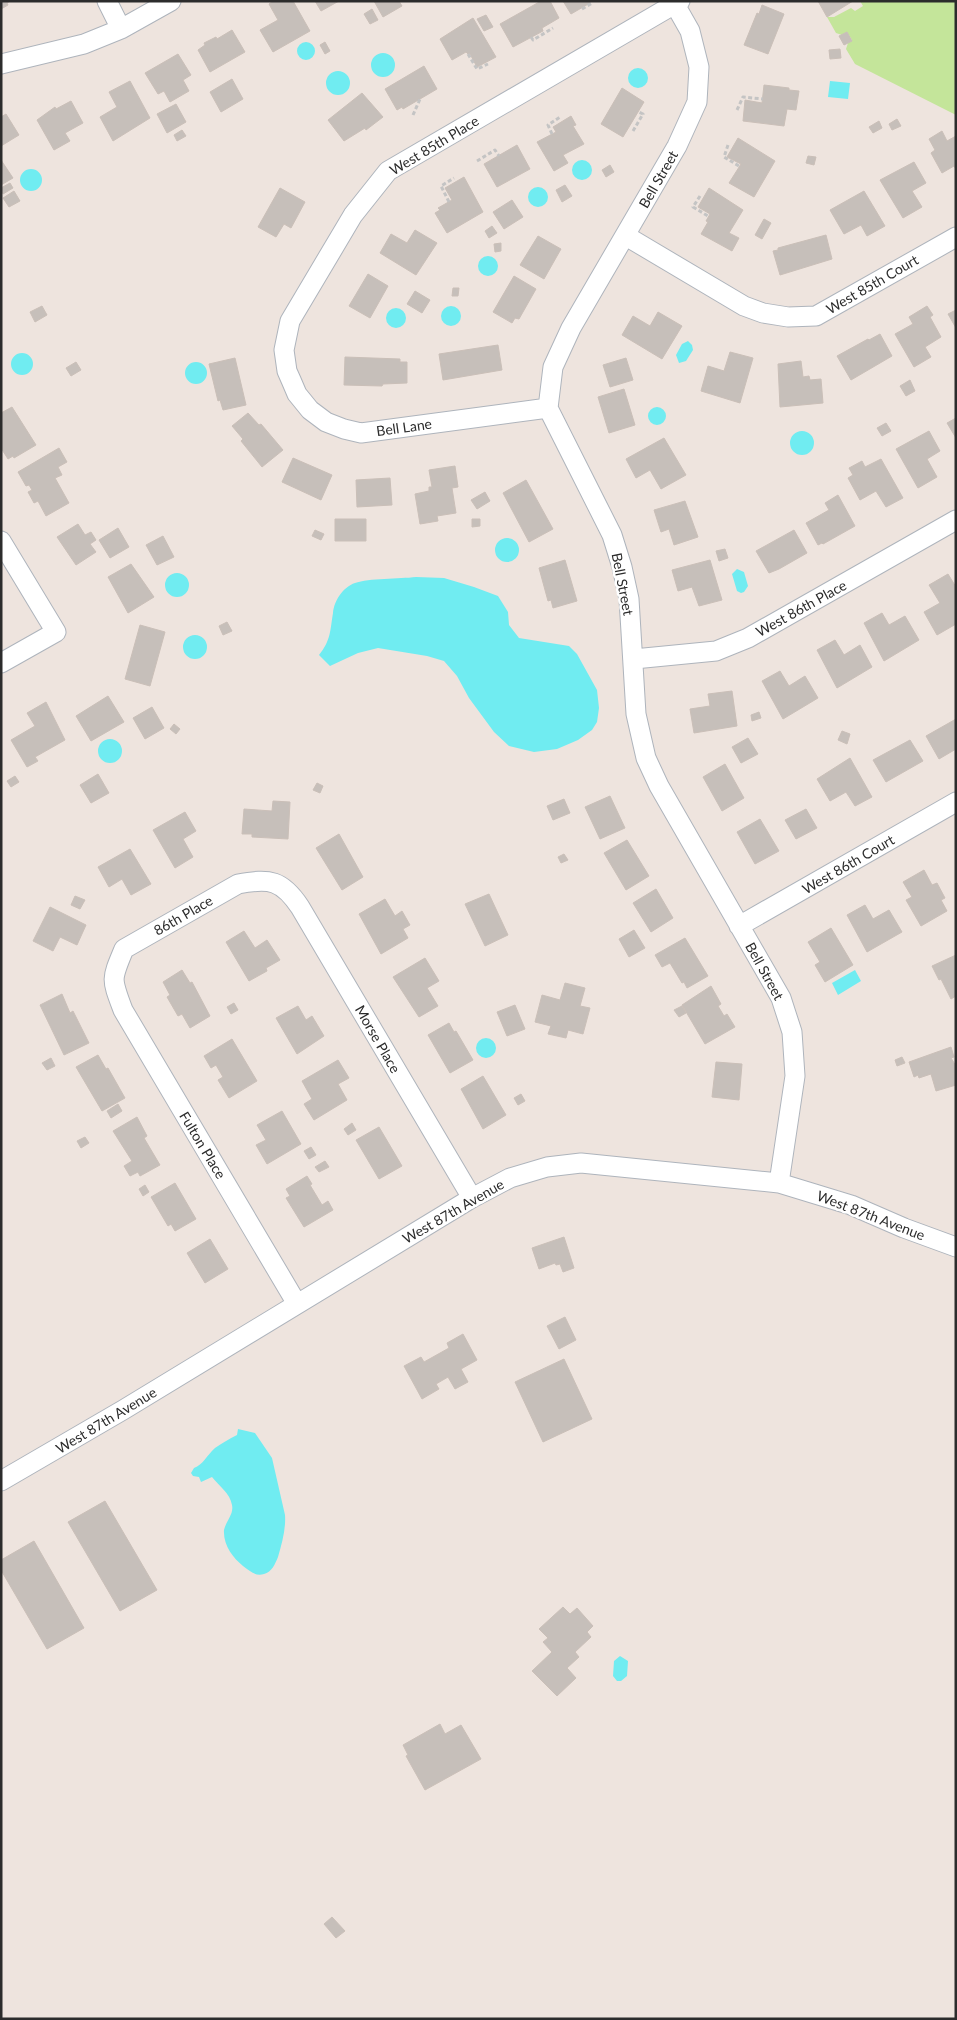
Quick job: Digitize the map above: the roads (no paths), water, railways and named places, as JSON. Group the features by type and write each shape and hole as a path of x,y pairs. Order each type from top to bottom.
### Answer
{"street":[{"path":"107,1 121,29"},
{"path":"1,64 84,44 121,29 171,1"},
{"name":"Bell Street","path":"676,2 690,31 699,67 697,102 677,146 571,328 553,367 548,408 612,535 622,567 628,600 634,659 636,714 646,758 659,786 781,998 792,1032 796,1076 779,1183"},
{"name":"West 85th Place","path":"287,371 284,350 290,321 353,215 388,171 676,2"},
{"name":"West 85th Court","path":"626,236 744,306 763,313 788,317 816,316 956,237"},
{"name":"Bell Lane","path":"287,371 297,394 310,410 326,422 361,433 548,408"},
{"name":"West 86th Place","path":"634,659 716,651 748,638 956,520"},
{"path":"1,541 56,632 1,663"},
{"name":"West 86th Court","path":"739,926 954,809"},
{"name":"86th Place","path":"113,984 116,965 124,949 238,884 259,880 279,884"},
{"name":"Morse Place","path":"279,884 291,894 300,907 472,1198"},
{"name":"Fulton Place","path":"113,984 123,1010 297,1304"},
{"name":"West 87th Avenue","path":"1,1481 131,1405 472,1198 510,1178 547,1167 581,1163 779,1183 851,1205 904,1228 956,1247"}],"water":[{"path":"302,42 310,42 315,47 313,58 302,60 297,55 297,47"},
{"path":"383,53 392,56 395,65 392,74 383,77 374,74 371,65 374,56"},
{"path":"638,68 645,71 648,78 645,85 638,88 631,85 628,78 631,71"},
{"path":"338,71 343,72 349,78 349,88 343,94 338,95 333,94 327,88 326,83 327,78 333,72"},
{"path":"830,81 850,83 848,99 828,97"},
{"path":"582,160 589,163 592,170 589,177 582,180 575,177 572,170 575,163"},
{"path":"31,169 39,172 42,180 39,188 31,191 23,188 20,180 23,172"},
{"path":"538,187 545,190 548,197 545,204 538,207 531,204 528,197 531,190"},
{"path":"488,256 495,259 498,266 495,273 488,276 481,273 478,266 481,259"},
{"path":"451,306 458,309 461,316 458,323 451,326 444,323 441,316 444,309"},
{"path":"396,308 403,311 406,318 403,325 396,328 389,325 386,318 389,311"},
{"path":"688,341 692,345 693,350 686,361 679,363 676,355 682,344"},
{"path":"22,353 30,356 33,364 30,372 22,375 14,372 11,364 14,356"},
{"path":"196,362 204,365 207,373 204,381 196,384 188,381 185,373 188,365"},
{"path":"653,407 661,407 666,412 664,423 653,425 648,420 648,412"},
{"path":"802,431 807,432 813,438 813,448 807,454 802,455 797,454 791,448 790,443 791,438 797,432"},
{"path":"507,538 512,539 518,545 518,555 512,561 507,562 502,561 496,555 495,550 496,545 502,539"},
{"path":"737,569 744,572 748,586 741,593 737,591 732,574"},
{"path":"177,573 182,574 188,580 188,590 182,596 177,597 172,596 166,590 165,585 166,580 172,574"},
{"path":"416,577 444,578 498,596 508,612 509,625 519,638 569,646 577,654 597,690 599,708 597,722 592,730 578,740 557,749 534,752 509,746 494,732 469,698 457,676 444,661 427,656 378,648 358,653 330,666 319,655 328,640 335,604 347,588 355,583 368,580"},
{"path":"195,635 200,636 206,642 206,652 200,658 195,659 190,658 184,652 183,647 184,642 190,636"},
{"path":"110,739 115,740 121,746 121,756 115,762 110,763 105,762 99,756 98,751 99,746 105,740"},
{"path":"855,970 861,981 838,995 832,983"},
{"path":"486,1038 493,1041 496,1048 493,1055 486,1058 479,1055 476,1048 479,1041"},
{"path":"238,1429 255,1433 272,1458 285,1515 284,1531 278,1557 271,1570 261,1575 253,1573 243,1566 232,1555 227,1546 224,1530 232,1508 227,1493 212,1477 201,1482 199,1477 193,1476 191,1473 215,1448 237,1435"},
{"path":"620,1656 628,1661 627,1676 621,1681 617,1681 613,1676 614,1661"}]}
